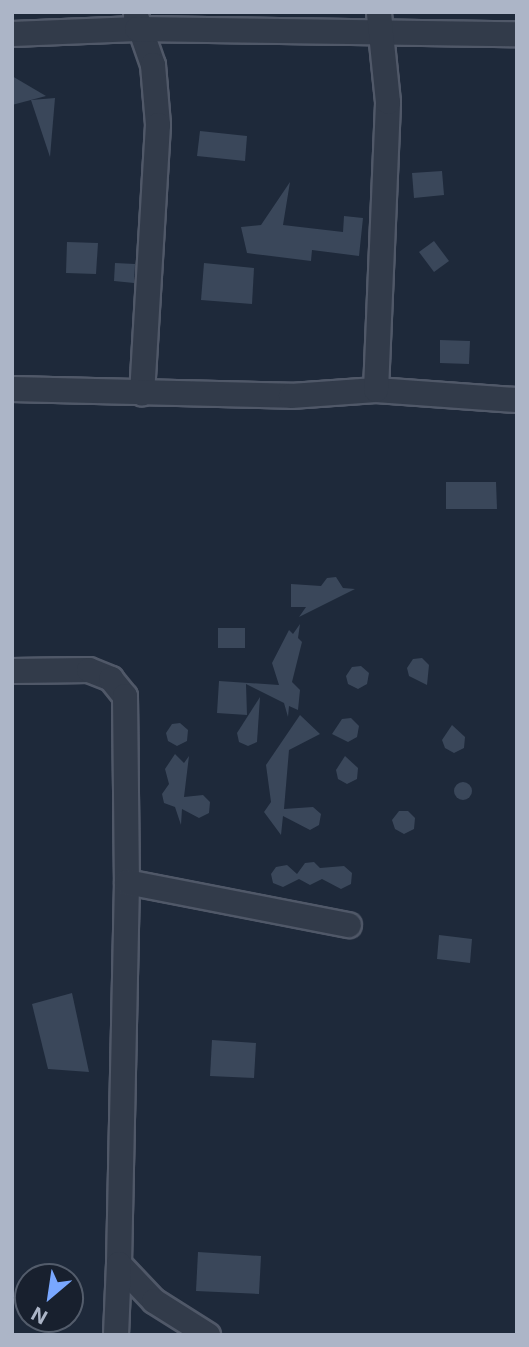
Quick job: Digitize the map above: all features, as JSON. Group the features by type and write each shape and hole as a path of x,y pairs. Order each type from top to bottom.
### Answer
{"street":[{"path":"136,20 153,65 158,125 142,394"},
{"path":"12,34 136,20 379,21 517,34"},
{"path":"376,390 388,102 379,21"},
{"path":"12,389 291,396 376,390 517,400"},
{"path":"12,671 89,670 111,679 125,696 127,882 120,1264 116,1335"},
{"path":"127,882 349,925"},
{"path":"120,1264 154,1301 208,1335"}],"building":[{"path":"12,76 46,96 12,105"},
{"path":"55,98 50,157 31,100"},
{"path":"200,131 247,136 245,161 197,156"},
{"path":"442,171 444,195 414,198 412,173"},
{"path":"290,182 283,225 343,232 344,216 363,218 359,256 312,250 311,261 247,253 241,227 261,225"},
{"path":"434,241 449,261 434,272 419,252"},
{"path":"67,242 98,243 96,274 66,273"},
{"path":"115,263 135,264 134,283 114,281"},
{"path":"204,263 254,268 252,304 201,300"},
{"path":"440,340 470,341 469,364 440,363"},
{"path":"446,482 496,482 497,509 446,509"},
{"path":"336,577 343,588 355,589 299,617 306,607 291,607 291,584 321,586 327,578"},
{"path":"300,624 298,638 302,642 292,682 300,690 298,710 289,706 288,717 284,703 246,684 247,715 217,713 219,681 279,685 272,663 289,630 293,634"},
{"path":"218,628 245,628 245,648 218,648"},
{"path":"422,658 429,665 427,685 409,676 407,668 413,659"},
{"path":"361,666 369,673 367,684 358,689 348,684 346,676 352,667"},
{"path":"260,697 257,742 248,746 239,742 237,733"},
{"path":"300,715 320,734 289,750 284,809 313,807 321,814 319,825 310,830 283,816 281,835 264,812 271,802 266,765"},
{"path":"351,718 359,726 357,737 348,742 332,734 342,719"},
{"path":"180,723 188,730 187,741 177,746 168,741 166,733 172,724"},
{"path":"452,725 465,737 464,748 454,753 445,748 442,740"},
{"path":"175,754 184,763 189,756 184,797 203,795 210,802 209,813 199,818 182,809 181,825 175,807 164,803 162,794 169,784 165,769"},
{"path":"345,756 358,768 357,779 347,784 338,779 336,770"},
{"path":"459,782 467,782 472,791 470,798 459,800 454,795 454,787"},
{"path":"399,811 408,811 415,818 414,829 404,834 395,829 392,820"},
{"path":"314,862 320,868 344,866 352,873 351,884 341,889 322,879 310,885 299,879 283,887 273,883 271,874 276,867 287,865 297,874 305,863"},
{"path":"439,935 472,939 470,963 437,959"},
{"path":"72,993 89,1072 48,1069 32,1004"},
{"path":"212,1040 256,1043 254,1078 210,1076"},
{"path":"198,1252 261,1256 259,1294 196,1291"}]}
